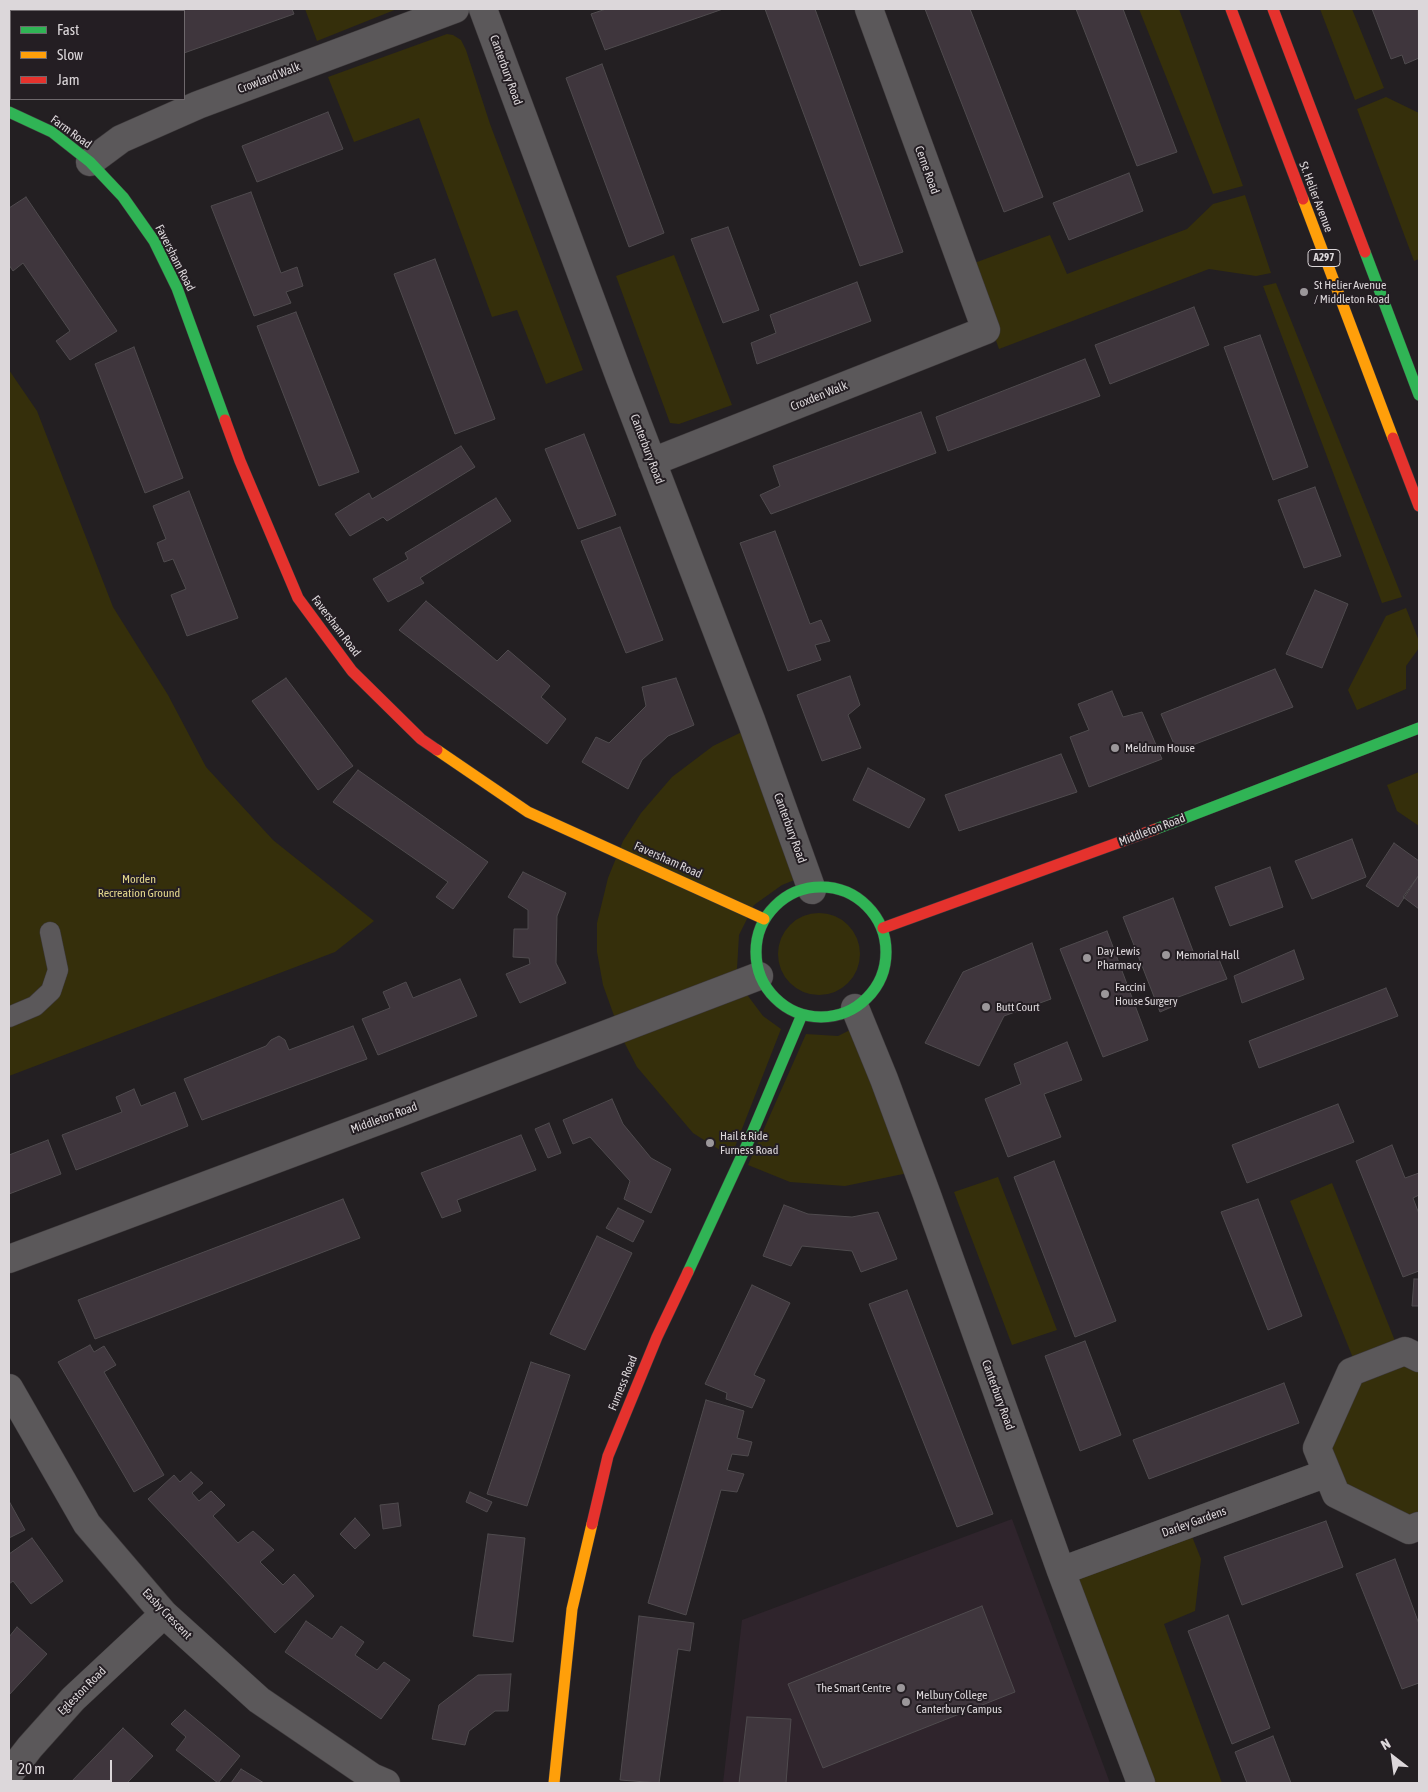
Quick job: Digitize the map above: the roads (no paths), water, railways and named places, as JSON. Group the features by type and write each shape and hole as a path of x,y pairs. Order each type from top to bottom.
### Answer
{"main road":[{"name":"St. Helier Avenue","path":"1231,9 1419,506"},
{"path":"1273,9 1419,395"},
{"name":"Farm Road","path":"9,112 52,132 90,162"},
{"name":"Faversham Road","path":"90,162 123,197 154,241 177,288 240,461 298,598 352,671 421,739 528,812 764,919"},
{"name":"Middleton Road","path":"883,928 1135,837 1419,728"},
{"path":"832,886 855,895 872,909 883,928 886,952 884,964 876,984 867,997 855,1008 842,1014 831,1018 810,1019 801,1017 773,996 759,976 754,949 756,938 764,919 782,901 812,890 832,886"},
{"name":"Furness Road","path":"554,1783 572,1609 608,1456 657,1337 750,1138 801,1017"}],"street":[{"name":"Crowland Walk","path":"90,162 121,139 198,105 455,9"},
{"name":"Canterbury Road","path":"484,9 652,462 751,720 812,890"},
{"name":"Cerne Road","path":"869,9 986,330"},
{"name":"Croxden Walk","path":"652,462 986,330"},
{"name":"Middleton Road","path":"9,1258 394,1115 759,976"},
{"name":"Canterbury Road","path":"855,1008 884,1079 927,1195 1061,1571 1141,1783"},
{"path":"1419,1358 1405,1351 1352,1372 1317,1448 1336,1494 1409,1530 1419,1526"},
{"name":"Easby Crescent","path":"9,1388 86,1524 164,1614 259,1700 372,1776 386,1783"},
{"name":"Darley Gardens","path":"1061,1571 1327,1473"},
{"name":"Egleston Road","path":"9,1774 73,1698 164,1614"}],"lane":[{"path":"9,1017 35,1006 51,991 58,970 50,932"}],"place":[{"name":"St Helier Avenue / Middleton Road","path":"1304,292"},
{"name":"Meldrum House","path":"1115,748"},
{"name":"Memorial Hall","path":"1166,955"},
{"name":"Day Lewis Pharmacy","path":"1087,958"},
{"name":"Faccini House Surgery","path":"1105,994"},
{"name":"Butt Court","path":"986,1007"},
{"name":"Hail & Ride Furness Road","path":"710,1143"},
{"name":"The Smart Centre","path":"901,1688"},
{"name":"Melbury College Canterbury Campus","path":"906,1702"}],"park label":[{"name":"Morden Recreation Ground","path":"139,886"}]}
